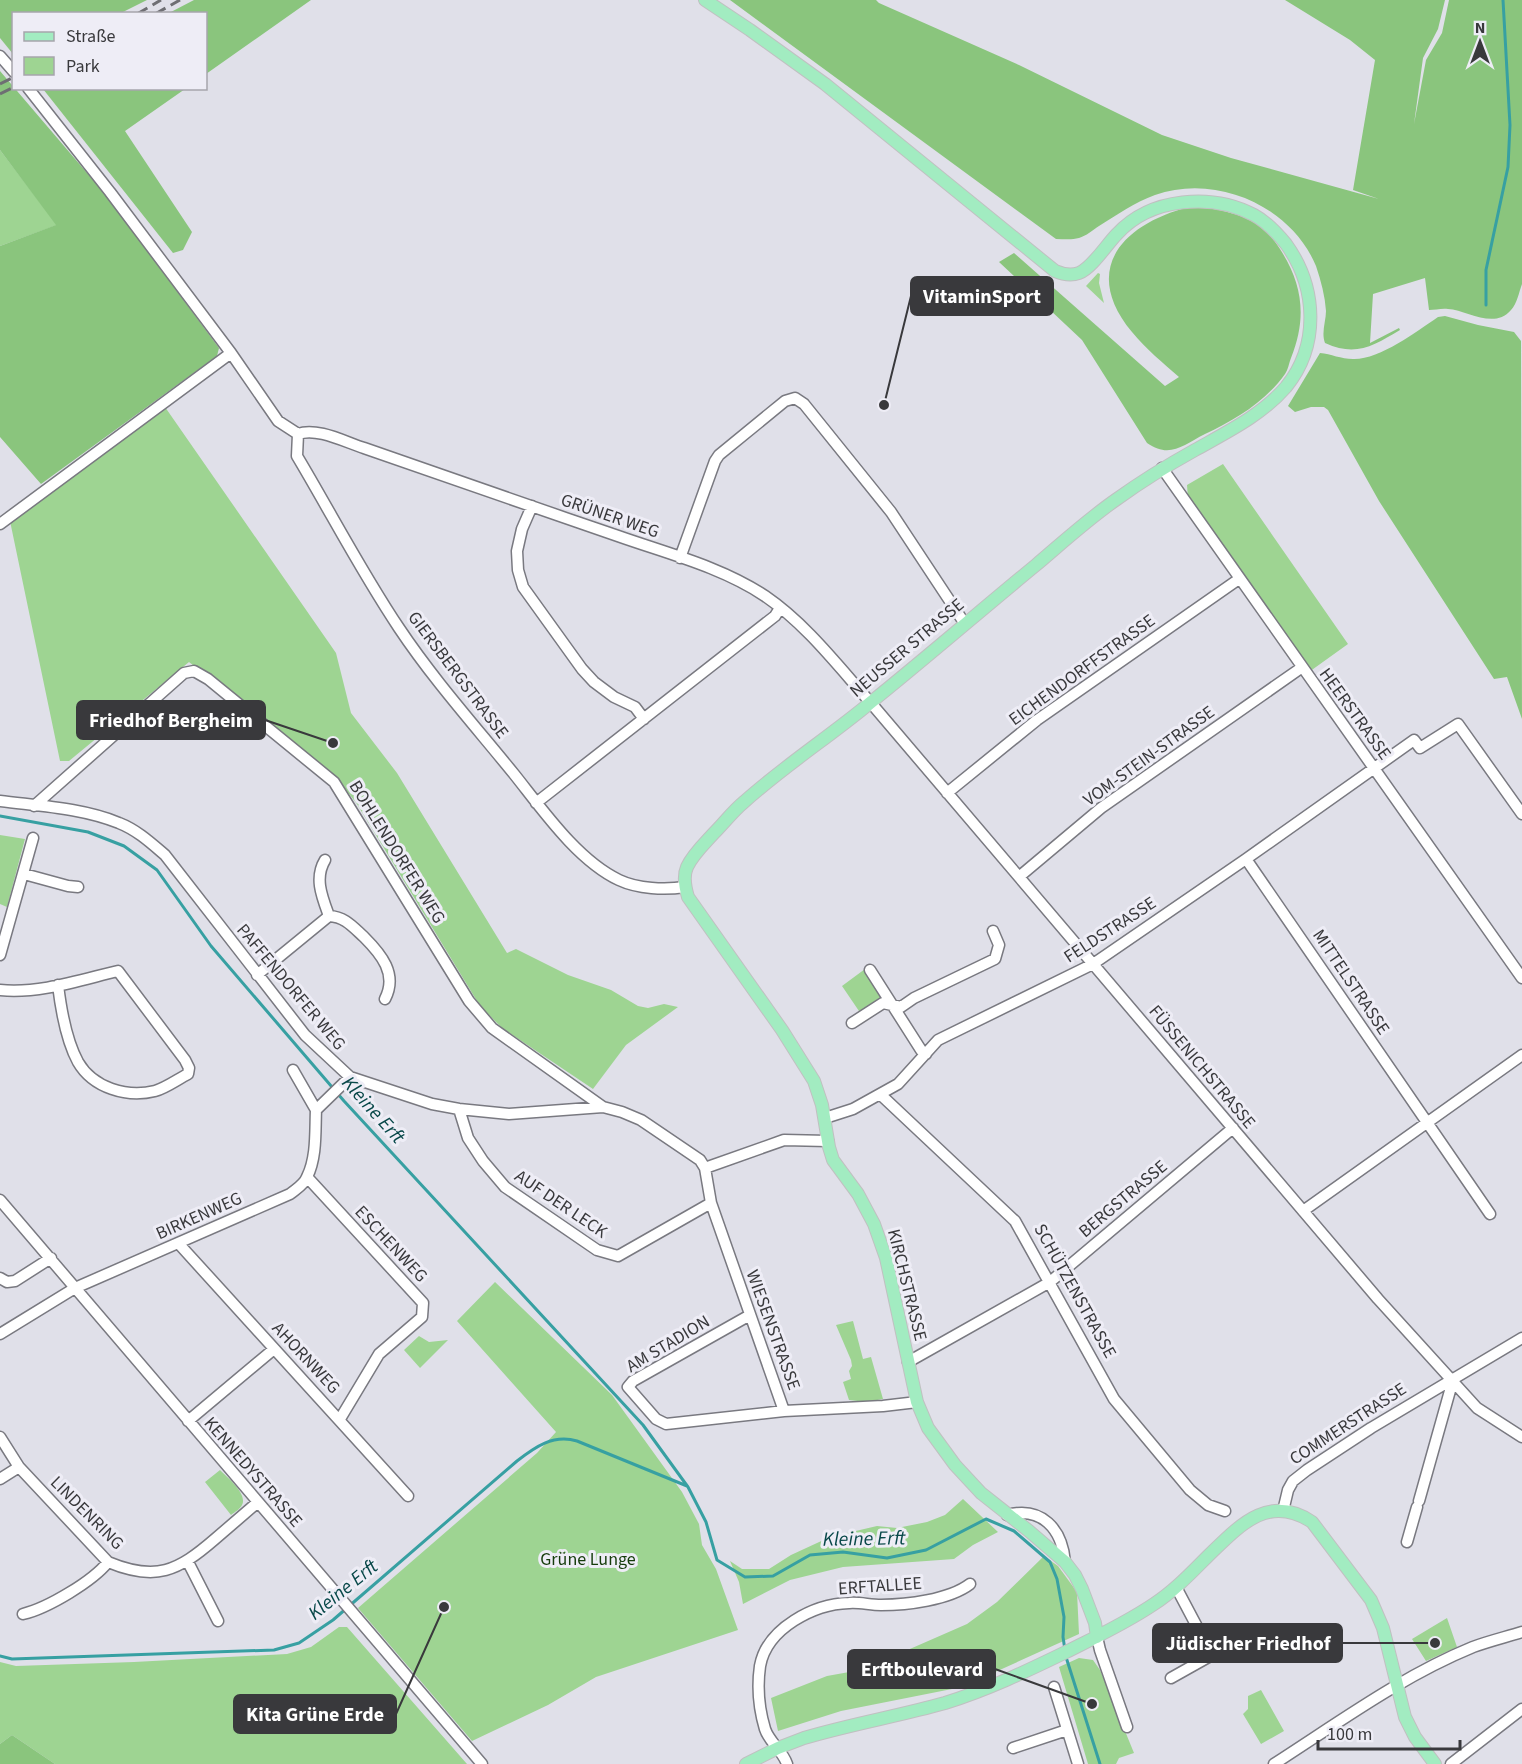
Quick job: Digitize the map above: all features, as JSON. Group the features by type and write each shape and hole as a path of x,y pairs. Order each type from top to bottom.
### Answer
{"main road":[{"name":"NEUSSER STRASSE","path":"685,887 687,867 698,851 743,803 871,703 1106,507 1162,468 1256,414 1286,387 1297,370 1307,346 1310,327 1310,295 1298,264 1272,228 1257,217 1224,204 1186,202 1164,206 1126,225 1082,272 1069,274 1055,271 825,84 705,0"},
{"name":"KIRCHSTRASSE","path":"685,887 688,897 782,1030 814,1082 825,1118 833,1160 858,1194 874,1224 886,1258 917,1402 928,1428 955,1465 981,1493 1065,1562 1082,1588 1095,1623 1092,1640"},
{"path":"746,1764 778,1748 825,1732 970,1695 1059,1656 1155,1604 1242,1524 1263,1513 1282,1511 1299,1515 1312,1522 1371,1600 1383,1628 1405,1717 1415,1737 1435,1764"}],"street":[{"path":"0,56 12,70"},
{"path":"30,90 231,353 278,421 298,434"},
{"path":"0,524 231,353"},
{"path":"681,558 719,455 785,401 795,398 804,404 891,512 965,624"},
{"name":"GRÜNER WEG","path":"298,434 305,432 320,434 681,558 740,582 764,595 797,622 871,703"},
{"name":"GIERSBERGSTRASSE","path":"298,434 297,456 398,626 419,657 536,803 590,860 619,880 670,890 685,887"},
{"name":"HEERSTRASSE","path":"1162,468 1522,978"},
{"path":"532,506 522,529 517,550 518,570 523,587 582,669 594,682 614,697 635,707 644,719"},
{"name":"EICHENDORFFSTRASSE","path":"947,793 1037,720 1239,579"},
{"path":"536,803 775,616 780,608"},
{"name":"VOM-STEIN-STRASSE","path":"1020,876 1101,808 1301,668"},
{"name":"BOHLENDORFER WEG","path":"34,806 184,673 194,671 208,679 334,782 469,1001 486,1022 603,1107"},
{"name":"FÜSSENICHSTRASSE","path":"871,703 1378,1299 1477,1408 1522,1437"},
{"name":"FELDSTRASSE","path":"825,1118 853,1110 898,1084 938,1040 1093,964 1414,740 1420,748 1458,724 1522,814"},
{"name":"PAFFENDORFER WEG","path":"0,801 99,816 137,832 165,855 305,1035 346,1080 432,1104 459,1109 508,1114 603,1107 641,1120 692,1153 705,1168"},
{"path":"0,955 33,838"},
{"name":"MITTELSTRASSE","path":"1246,859 1490,1214"},
{"path":"325,860 319,877 321,895 328,916"},
{"path":"24,874 78,887"},
{"path":"257,975 328,916"},
{"path":"328,916 346,920 385,960 390,980 389,991 385,999"},
{"path":"852,1023 883,1003 901,1007 914,998 995,958 999,945 993,931"},
{"path":"870,970 921,1050 926,1054"},
{"path":"0,990 58,986 118,971 185,1060 189,1068 188,1074 157,1090 136,1094 109,1089 88,1074 79,1063 72,1048 58,986"},
{"path":"1303,1211 1522,1055"},
{"path":"293,1070 316,1110 315,1147 307,1177"},
{"path":"316,1110 346,1080"},
{"name":"SCHÜTZENSTRASSE","path":"881,1095 1015,1221 1114,1399 1190,1490 1208,1505 1226,1511"},
{"name":"AUF DER LECK","path":"459,1109 468,1138 504,1187 597,1250 618,1256 711,1203"},
{"name":"BERGSTRASSE","path":"908,1362 1050,1282 1233,1128"},
{"path":"705,1168 784,1140 828,1141"},
{"name":"WIESENSTRASSE","path":"705,1168 711,1203 784,1411 917,1402"},
{"name":"BIRKENWEG","path":"0,1334 75,1288 290,1194 301,1186 307,1177"},
{"name":"ESCHENWEG","path":"307,1177 423,1303 422,1317 379,1354 340,1419"},
{"name":"KENNEDYSTRASSE","path":"0,1200 482,1764"},
{"name":"AHORNWEG","path":"179,1244 408,1496"},
{"path":"0,1278 7,1282 15,1281 51,1258"},
{"name":"AM STADION","path":"750,1315 633,1381 628,1387 656,1419 666,1424 784,1411"},
{"name":"COMMERSTRASSE","path":"1282,1511 1293,1481 1307,1470 1371,1428 1522,1338"},
{"path":"188,1421 274,1348"},
{"path":"1407,1542 1453,1380"},
{"name":"LINDENRING","path":"0,1437 19,1467 108,1562 127,1570 148,1572 173,1569 188,1562 258,1502"},
{"path":"0,1479 19,1467"},
{"name":"KIRCHSTRASSE","path":"1007,1515 1025,1512 1046,1521 1063,1544 1065,1562"},
{"path":"23,1614 37,1611 99,1574 108,1562"},
{"path":"188,1562 218,1622"},
{"name":"ERFTALLEE","path":"787,1764 784,1756 766,1732 759,1698 760,1664 774,1639 791,1623 816,1609 850,1603 882,1605 916,1602 955,1592 969,1584"},
{"path":"1171,1678 1212,1655 1176,1587"},
{"path":"1274,1764 1373,1698 1474,1647 1522,1632"},
{"name":"KIRCHSTRASSE","path":"1092,1640 1100,1650 1126,1727"},
{"path":"1054,1687 1078,1764"},
{"path":"1451,1764 1522,1708"},
{"path":"1013,1748 1067,1730"}],"green space":[{"path":"0,0 147,0 123,12 12,12 12,53 0,38"},
{"path":"194,0 311,0 207,73 207,12 171,12"},
{"path":"730,0 876,0 1019,65 1162,135 1231,158 1379,199 1353,190 1375,60 1350,40 1285,0 1445,0 1438,29 1423,58 1414,124 1426,60 1442,33 1449,0 1522,0 1522,284 1516,301 1504,316 1489,319 1455,310 1429,310 1425,278 1373,294 1370,343 1399,328 1400,330 1364,348 1346,349 1325,343 1323,335 1325,305 1316,266 1304,245 1289,226 1270,211 1226,192 1202,188 1178,189 1140,201 1082,237 1056,239"},
{"path":"0,71 12,85 12,90 16,90 105,194 219,348 217,356 41,484 0,437 0,246 56,225 0,150"},
{"path":"44,90 184,90 125,131 192,232 183,250 173,253"},
{"path":"0,150 57,225 0,246"},
{"path":"1189,207 1208,208 1236,215 1263,228 1288,262 1298,289 1301,315 1296,343 1286,372 1259,402 1227,423 1183,446 1163,450 1147,443 1082,340 999,262 1014,253 1165,386 1179,377 1137,338 1117,309 1110,288 1110,269 1116,252 1128,237 1165,215"},
{"path":"1098,273 1100,274 1099,283 1104,303 1086,286"},
{"path":"1445,316 1514,332 1521,341 1522,719 1507,677 1494,679 1379,501 1328,410 1324,407 1311,407 1295,412 1288,406 1320,353 1353,359 1374,355 1397,344 1438,317"},
{"path":"165,407 336,653 351,713 397,773 507,953 516,949 568,975 611,990 638,1006 648,1008 664,1004 678,1007 626,1045 593,1089 502,1028 480,1006 357,804 342,785 189,662 69,761 60,761 10,521"},
{"path":"1223,464 1348,644 1309,672 1188,499 1187,485"},
{"path":"0,835 25,839 7,907 0,904"},
{"path":"865,969 883,996 861,1014 842,986"},
{"name":"Grüne Lunge","path":"495,1282 612,1395 682,1492 699,1524 702,1545 716,1569 738,1630 596,1677 548,1705 472,1741 358,1608 537,1453 556,1432 457,1321"},
{"path":"853,1321 863,1359 871,1357 883,1399 866,1402 849,1400 843,1382 851,1379 849,1371 852,1366 851,1360 836,1325"},
{"path":"419,1336 429,1342 448,1340 420,1368 404,1350"},
{"path":"220,1470 236,1486 242,1496 242,1505 231,1515 205,1482"},
{"path":"963,1499 998,1532 973,1545 954,1559 843,1567 790,1580 743,1604 739,1582 730,1561 742,1569 769,1569 791,1555 830,1537 877,1526 897,1528 927,1522 945,1515"},
{"path":"1044,1556 1058,1566 1077,1592 1079,1634 962,1687 841,1711 778,1731 771,1698 827,1676 877,1667 903,1652 967,1624 997,1602"},
{"path":"1447,1618 1457,1647 1426,1661 1412,1639"},
{"path":"339,1627 347,1627 467,1764 55,1764 12,1735 0,1744 0,1662 16,1666 287,1654 311,1647"},
{"path":"1079,1658 1093,1660 1100,1670 1134,1753 1119,1758 1116,1764 1088,1764 1059,1667"},
{"path":"1261,1690 1284,1731 1261,1744 1243,1714 1248,1709 1248,1696"},
{"path":"12,1735 55,1764 0,1764 0,1744"}],"waterway":[{"path":"1486,305 1486,270 1508,167 1510,125 1503,0"},
{"name":"Kleine Erft","path":"0,816 88,832 124,846 157,870 211,946 344,1101 643,1425 688,1487 706,1522 717,1560 745,1577 773,1576 810,1555 843,1552 887,1558 926,1550 986,1519 1014,1531 1050,1562 1057,1579 1064,1617 1065,1650"},
{"name":"Kleine Erft","path":"0,1656 12,1659 274,1650 299,1643 333,1620 517,1461 545,1443 560,1439 577,1441 687,1486"},
{"name":"Kleine Erft","path":"1066,1657 1100,1764"}],"railway":[{"path":"140,12 161,0"},
{"path":"159,12 180,0"},
{"path":"0,84 12,78"},
{"path":"0,94 12,88"}],"place":[{"name":"VitaminSport","path":"884,405"},
{"name":"Friedhof Bergheim","path":"333,743"},
{"name":"Kita Grüne Erde","path":"444,1607"},
{"name":"Jüdischer Friedhof","path":"1435,1643"},
{"name":"Erftboulevard","path":"1092,1704"}]}
